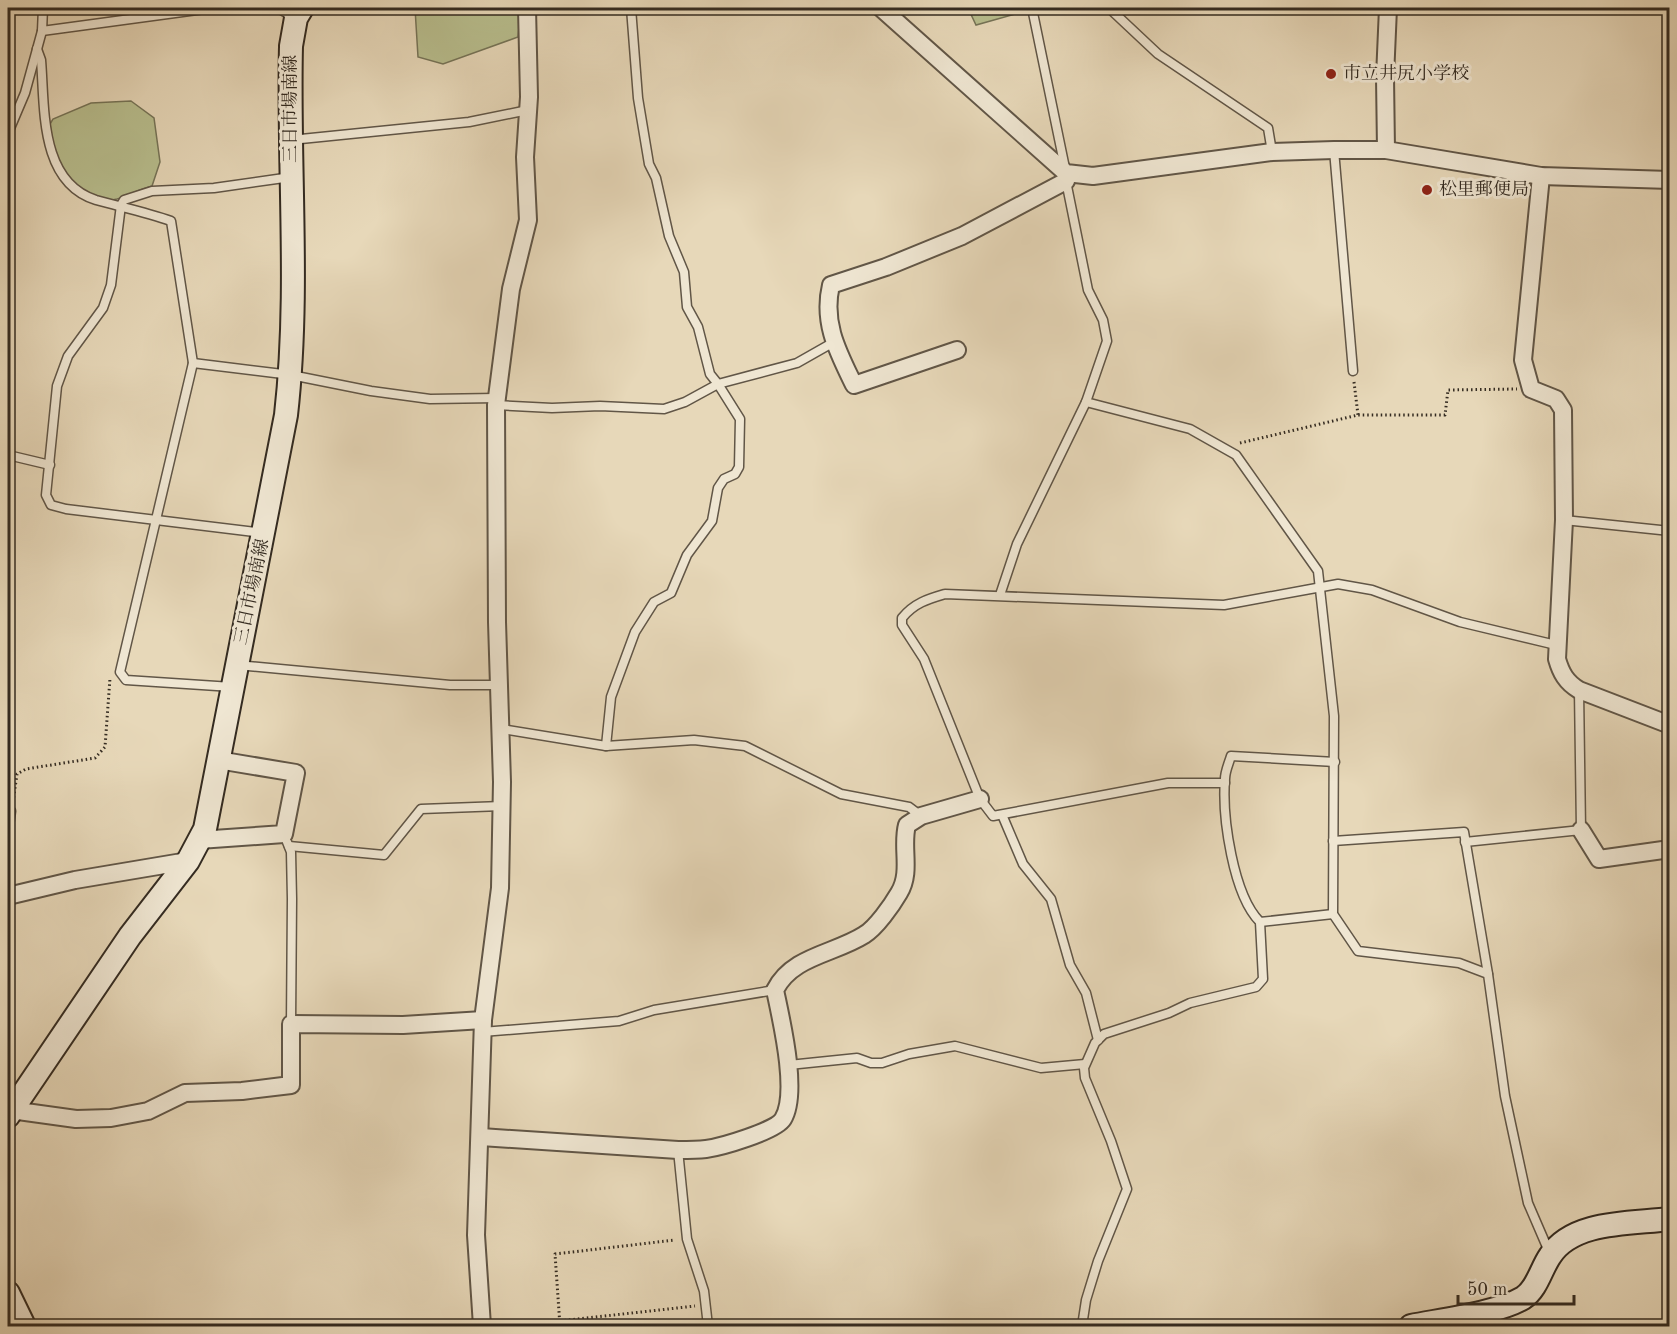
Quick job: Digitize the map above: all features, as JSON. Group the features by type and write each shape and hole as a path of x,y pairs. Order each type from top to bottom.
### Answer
{"main road":[{"name":"三日市場南線","path":"9,1113 130,936 188,861 205,829 264,533 286,415 291,375 292,11"},
{"path":"1411,1326 1505,1305 1522,1299 1531,1291 1550,1255 1561,1243 1594,1229 1670,1219"},
{"path":"8,1293 24,1326"}],"street":[{"path":"482,1326 476,1235 481,1137 482,1026 500,888 502,807 496,401 511,289 528,220 525,157 528,110 527,8"},
{"path":"881,8 1066,177"},
{"path":"1386,150 1385,77 1388,8"},
{"path":"957,350 854,385 834,342 827,303 831,285 886,267 962,236 1066,177 1093,176 1272,152 1386,150 1541,176 1670,180"},
{"path":"1541,176 1523,360 1527,382 1531,389 1556,399 1563,410 1564,520 1556,645 1560,672 1569,684 1579,690 1670,725"},
{"path":"199,840 286,840 296,772 219,760"},
{"path":"481,1137 678,1150 707,1149 771,1129 783,1120 788,1107 789,1065 775,990 780,980 794,966 867,934 900,892 906,874 903,838 907,825 921,816 964,806 980,799"},
{"path":"1581,830 1599,859 1670,849"},
{"path":"8,896 75,880 188,861"},
{"path":"9,1113 76,1119 111,1118 148,1111 185,1093 242,1091 291,1085 291,1024 482,1026"}],"lane":[{"path":"8,133 25,93 42,31 43,8"},
{"path":"42,31 212,8"},
{"path":"606,746 611,697 635,632 654,602 671,593 687,555 712,521 718,488 724,479 735,474 740,467 740,419 710,374 698,327 687,307 684,272 669,236 656,178 649,164 638,98 631,8"},
{"path":"1000,595 1017,544 1086,402 1107,341 1103,320 1088,290 1032,8"},
{"path":"1109,8 1158,54 1268,128 1272,152"},
{"path":"37,49 41,60 48,134 55,164 76,189 93,199 121,205 171,221 193,363 155,522 144,579 120,672 126,680 232,687"},
{"path":"291,140 469,122 528,110"},
{"path":"1334,150 1353,371"},
{"path":"264,533 176,520 155,522 51,505 46,495 57,386 69,356 103,309 111,285 121,205 124,201 152,191 214,188 291,177"},
{"path":"193,363 291,375 371,391 430,399 496,401 552,408 600,406 664,409 685,402 718,384 797,363 834,342"},
{"path":"1086,402 1190,429 1236,455 1318,571 1334,716 1333,914 1358,951 1459,963 1488,974"},
{"path":"8,455 50,465"},
{"path":"1564,520 1670,531"},
{"path":"1225,783 1168,783 1003,817 993,816 980,799 924,659 902,625 902,618 909,609 924,600 945,594 1224,605 1242,604 1321,585 1338,584 1372,590 1460,622 1556,645"},
{"path":"237,664 450,685 500,685"},
{"path":"1465,842 1581,830 1579,690"},
{"path":"502,729 606,746 694,740 745,746 841,794 909,807 921,816"},
{"path":"1082,1326 1086,1300 1098,1261 1127,1189 1111,1141 1085,1078 1085,1064 1098,1040 1104,1034 1190,1003 1256,987 1263,979 1260,922 1250,911 1241,890 1227,825 1225,783 1231,756 1335,762"},
{"path":"291,1024 292,899 286,840 384,855 421,809 502,807"},
{"path":"8,833 9,811"},
{"path":"1003,817 1023,864 1051,899 1070,965 1086,993 1098,1040"},
{"path":"1333,841 1464,832 1488,974 1505,1096 1528,1203 1550,1255"},
{"path":"1260,922 1333,914"},
{"path":"482,1026 619,1021 654,1011 775,990"},
{"path":"789,1065 857,1058 871,1063 882,1063 909,1054 955,1046 1001,1056 1028,1066 1059,1068 1085,1064"},
{"path":"678,1150 687,1239 704,1291 708,1326"}],"path":[{"path":"1353,371 1358,415"},
{"path":"1222,447 1358,415 1445,415 1448,390 1531,389"},
{"path":"9,811 17,774 26,769 95,758 105,747 110,675 120,672"},
{"path":"560,1326 555,1254 687,1239"},
{"path":"560,1321 705,1305"}],"green space":[{"path":"415,8 521,8 518,37 443,64 418,57"},
{"path":"968,8 1026,8 1026,11 976,25"},
{"path":"131,101 154,118 160,162 152,186 117,199 109,200 91,195 74,183 61,168 54,152 50,124 53,119 91,103"}],"place":[{"name":"市立井尻小学校","path":"1331,74"},
{"name":"松里郵便局","path":"1427,190"}]}
